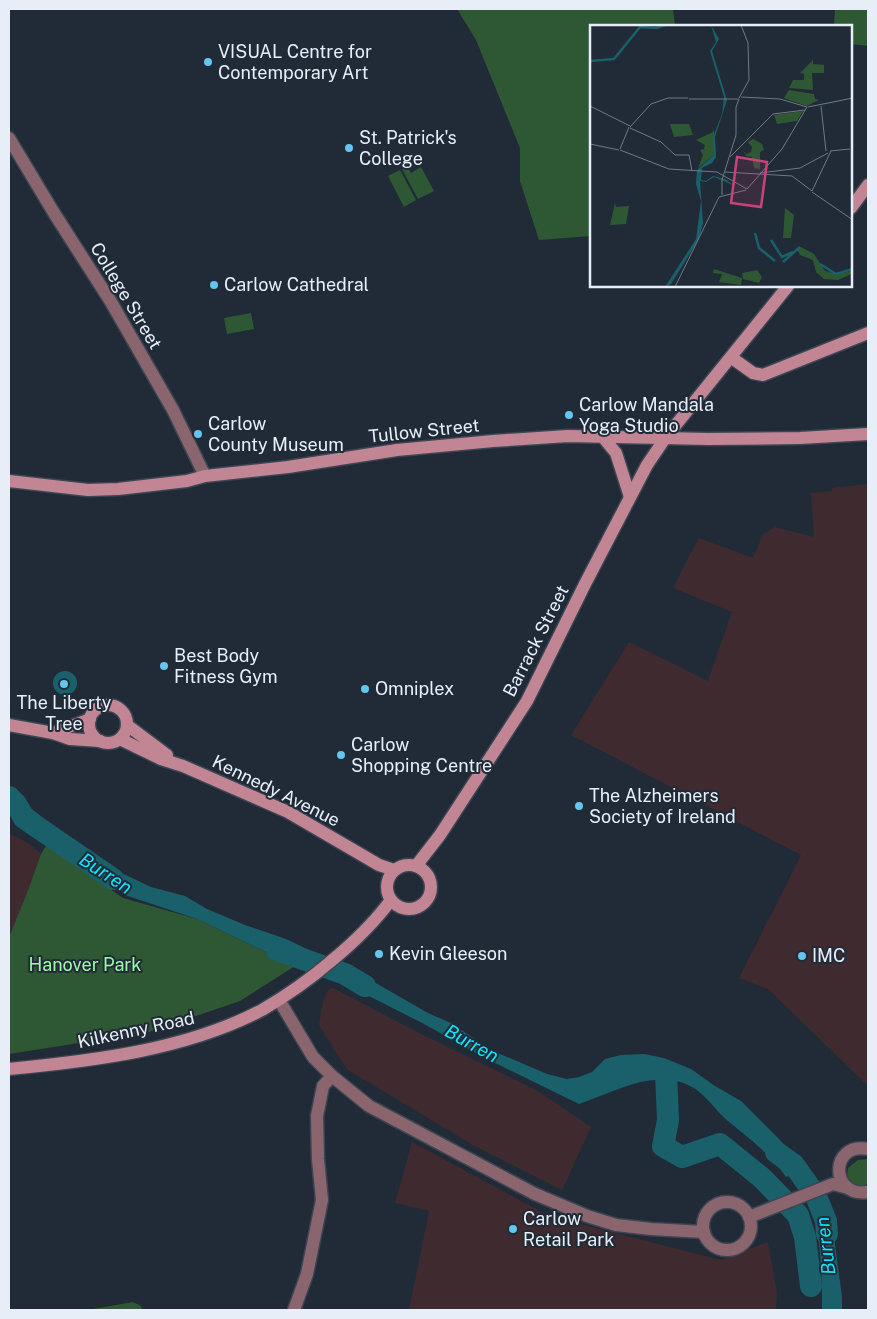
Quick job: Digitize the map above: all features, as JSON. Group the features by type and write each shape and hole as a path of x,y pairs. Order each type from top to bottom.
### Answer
{"main road":[{"path":"852,207 868,186"},
{"name":"Barrack Street","path":"421,870 426,854 528,701 585,584 647,466 666,437 732,358 786,288"},
{"path":"732,358 753,373 763,375 868,333"},
{"name":"Tullow Street","path":"9,481 88,490 118,489 187,481 205,476 295,466 407,449 563,436 708,439 800,438 868,434"},
{"path":"602,436 616,453 630,496"},
{"path":"9,725 70,739 110,743 120,739 128,725 126,716 117,707 104,705 96,709 90,719 91,732 100,741"},
{"path":"53,734 90,719"},
{"name":"Kennedy Avenue","path":"128,725 156,748 183,766"},
{"name":"Kennedy Avenue","path":"120,739 161,759 183,766 288,812 378,864 394,870"},
{"path":"378,864 387,882 388,895 396,904 411,909 418,907 428,898 431,885 421,870 405,865 394,870 387,882"},
{"name":"Kilkenny Road","path":"9,1070 104,1058 175,1043 260,1011 308,981 344,951 382,912 396,904"}],"street":[{"name":"College Street","path":"9,138 111,302 173,410 205,476"},
{"path":"279,1000 313,1057 332,1076 369,1106 535,1194 586,1216 616,1224 651,1229 704,1232"},
{"path":"294,1310 307,1274 322,1200 318,1159 317,1116 323,1086 332,1076"},
{"path":"833,1184 840,1164 847,1153 866,1146"},
{"path":"839,1171 842,1182 848,1188"},
{"path":"754,1215 833,1184 856,1192 868,1192"},
{"path":"731,1203 754,1215 750,1232 743,1244 736,1248 723,1250 716,1248 710,1244 704,1232 705,1216 716,1205 731,1203"}],"shaded area":[{"path":"868,484 868,1086 768,989 739,978 801,855 571,735 629,642 708,681 732,612 673,588 699,538 753,558 763,534 775,527 814,537 811,493 832,491 832,488"},
{"path":"9,833 28,843 41,854 9,937"},
{"path":"333,988 419,1033 538,1091 591,1127 562,1190 473,1145 348,1070 319,1025 323,1001 328,990"},
{"name":"Carlow Retail Park","path":"412,1142 549,1216 721,1260 768,1242 777,1292 776,1310 409,1310 429,1211 395,1203"}],"green space":[{"path":"457,9 673,9 675,25 590,25 590,236 539,240 520,181 520,148 476,40"},
{"path":"835,9 868,9 868,46 852,44 852,25 834,25"},
{"path":"407,166 411,173 421,167 434,191 418,199 402,169"},
{"path":"400,170 416,200 404,207 388,176"},
{"path":"251,313 254,329 227,334 224,318"},
{"name":"Hanover Park","path":"47,844 123,898 197,919 295,966 240,1001 149,1032 9,1054 9,937 41,854"},
{"path":"868,1159 868,1184 862,1186 852,1185 847,1177 848,1168 858,1160"},
{"path":"133,1302 141,1306 142,1310 88,1310"}],"water":[{"path":"65,671 73,675 77,683 73,691 65,695 57,691 53,683 57,675"},
{"path":"9,791 42,817 29,831 9,814"},
{"path":"93,854 115,870 151,887 185,896 207,909 286,939 313,952 300,965 295,966 197,919 128,896 84,868"},
{"path":"346,966 428,1013 451,1023 491,1050 547,1074 567,1079 579,1077 592,1072 605,1059 621,1055 644,1054 664,1058 691,1069 741,1101 779,1139 805,1170 786,1177 766,1154 701,1094 692,1087 678,1081 650,1080 621,1088 579,1104 481,1056 426,1025 357,990 350,983 331,977"},
{"path":"826,1204 831,1214 842,1310 822,1310 818,1234 813,1209"}],"waterway":[{"name":"Burren","path":"9,797 16,804 24,818 113,879"},
{"name":"Burren","path":"277,950 345,974 365,986"},
{"path":"666,1073 668,1120 663,1146 682,1157 720,1144 762,1178 798,1215 805,1237 811,1286"},
{"name":"Burren","path":"776,1152 794,1165 816,1196 826,1221 827,1234"}],"place":[{"name":"VISUAL Centre for Contemporary Art","path":"208,62"},
{"name":"St. Patrick's College","path":"349,148"},
{"name":"Carlow Cathedral","path":"214,285"},
{"name":"Carlow Mandala Yoga Studio","path":"569,415"},
{"name":"Carlow County Museum","path":"198,434"},
{"name":"Best Body Fitness Gym","path":"164,666"},
{"name":"The Liberty Tree","path":"64,684"},
{"name":"Omniplex","path":"365,689"},
{"name":"Carlow Shopping Centre","path":"341,755"},
{"name":"The Alzheimers Society of Ireland","path":"579,806"},
{"name":"Kevin Gleeson","path":"379,954"},
{"name":"IMC","path":"802,956"},
{"name":"Carlow Retail Park","path":"513,1229"}]}
